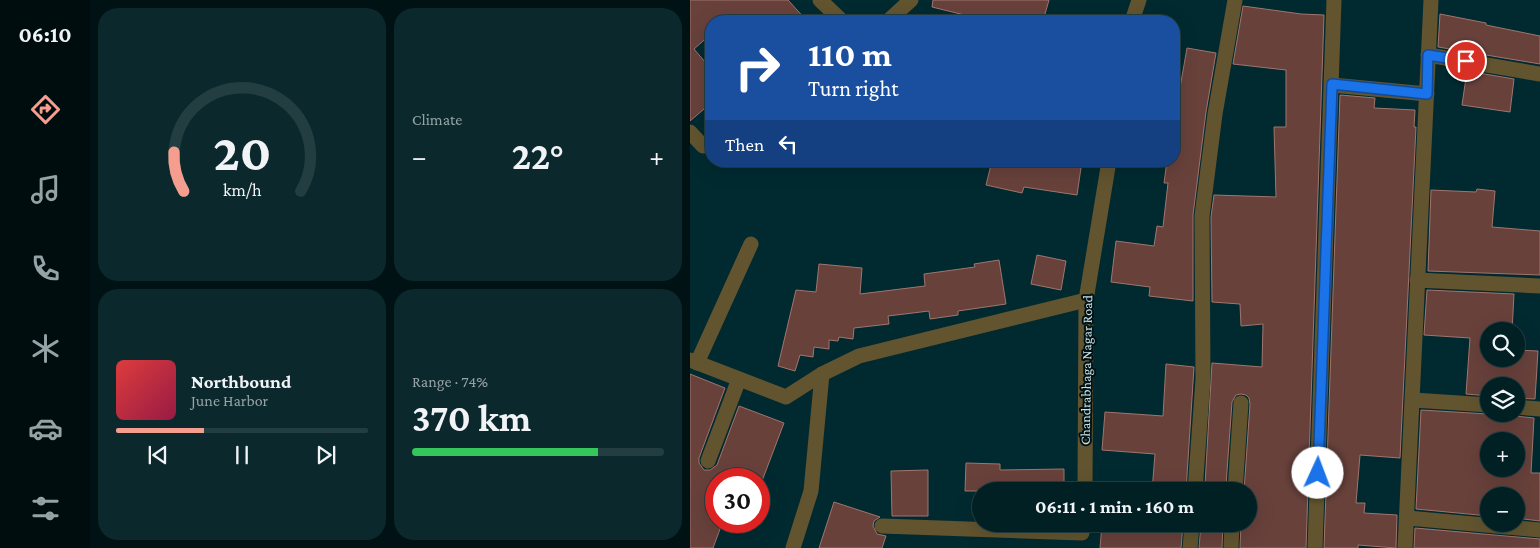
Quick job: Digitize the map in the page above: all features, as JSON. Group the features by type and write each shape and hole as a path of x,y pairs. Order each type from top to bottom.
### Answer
{"street":[{"path":"820,0 836,15"},
{"path":"895,15 911,0"},
{"path":"1134,15 1139,0"},
{"path":"1196,482 1203,379 1202,216 1215,114 1235,0"},
{"path":"1315,548 1334,0"},
{"path":"1405,548 1408,518 1417,280 1431,0"},
{"path":"1428,55 1540,74"},
{"path":"1332,84 1427,94"},
{"path":"690,132 703,146"},
{"name":"Chandrabhaga Nagar Road","path":"1085,482 1086,300 1107,167"},
{"path":"751,244 694,362 786,397 822,374 859,356 1086,300"},
{"path":"1417,280 1540,286"},
{"path":"793,548 811,491 822,374"},
{"path":"708,461 739,379"},
{"path":"1413,400 1480,404"},
{"path":"1236,482 1241,403"},
{"path":"1525,408 1540,409"},
{"path":"1408,518 1540,530"},
{"path":"882,526 1081,535"},
{"path":"1190,548 1191,532"},
{"path":"1231,548 1232,532"}],"building":[{"path":"690,0 788,0 802,15 705,15 705,39 694,49 705,62 705,108 690,121"},
{"path":"933,0 1049,0 1045,15 965,15 932,7"},
{"path":"1243,6 1301,14 1324,15 1306,548 1240,548 1241,532 1257,532 1257,482 1245,482 1250,404 1249,398 1246,395 1236,395 1232,402 1226,482 1205,482 1212,363 1262,367 1263,324 1241,326 1240,304 1212,302 1211,217 1214,195 1276,197 1274,127 1286,127 1286,70 1233,64"},
{"path":"1440,14 1540,36 1540,64 1438,47"},
{"path":"1187,48 1216,53 1206,112 1193,215 1193,301 1149,296 1150,287 1111,282 1116,241 1154,246 1157,226 1163,227 1168,183 1164,183 1166,167 1180,167 1180,88"},
{"path":"1467,71 1514,79 1510,112 1462,105"},
{"path":"1340,95 1375,98 1374,108 1415,110 1414,127 1416,127 1400,458 1360,455 1356,503 1365,503 1364,513 1397,515 1396,548 1358,545 1358,548 1324,548"},
{"path":"990,167 1081,167 1077,195 1024,187 1022,193 986,185"},
{"path":"1477,189 1495,191 1492,227 1540,231 1540,275 1428,271 1431,190 1476,192"},
{"path":"1037,255 1066,261 1061,290 1031,284"},
{"path":"999,260 1006,304 958,311 958,315 930,319 929,311 888,316 889,324 854,328 853,339 839,337 838,341 829,340 829,349 814,347 813,357 800,355 795,371 778,366 796,290 816,292 819,264 862,268 860,294 925,286 924,274 975,267 974,264"},
{"path":"1427,290 1514,294 1512,322 1480,322 1480,367 1525,367 1525,350 1538,351 1535,399 1525,398 1525,377 1480,377 1480,395 1466,394 1470,338 1424,335"},
{"path":"1166,364 1194,367 1187,482 1153,482 1155,454 1102,450 1105,412 1163,416"},
{"path":"690,374 725,388 699,458 699,463 705,470 705,533 719,533 713,548 690,548"},
{"path":"739,406 784,423 767,468 713,468 717,465"},
{"path":"1421,410 1480,414 1480,422 1525,422 1525,417 1534,418 1531,473 1540,473 1540,521 1525,519 1525,487 1480,487 1480,515 1416,509"},
{"path":"966,463 1000,464 1000,470 1064,469 1064,482 972,482 972,491 965,491"},
{"path":"928,470 928,516 892,516 891,471"},
{"path":"834,502 880,517 874,521 873,526 877,534 886,536 882,548 819,548"},
{"path":"1415,528 1540,539 1540,548 1414,548"},
{"path":"1101,532 1182,532 1181,548 1100,548"},
{"path":"1200,532 1223,532 1222,548 1199,548"}],"route":[{"path":"1318,473 1332,84 1427,94 1428,55 1466,61"}]}
